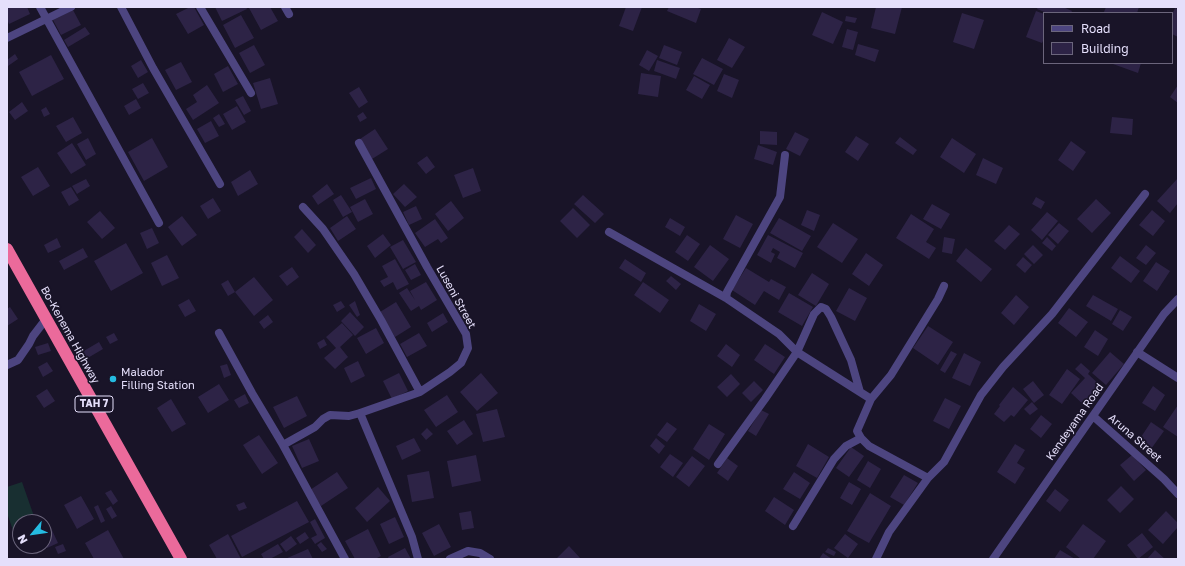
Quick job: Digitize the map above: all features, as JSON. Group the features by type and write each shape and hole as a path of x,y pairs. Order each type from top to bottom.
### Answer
{"highway":[{"name":"Bo-Kenema Highway","path":"7,249 182,559"}],"street":[{"path":"40,7 159,223"},
{"path":"7,38 71,7"},
{"path":"121,7 153,68 220,184"},
{"path":"200,7 251,93"},
{"name":"Luseni Street","path":"283,445 315,427 323,419 330,415 349,416 360,414 420,392 461,363 468,348 466,334 423,260 359,143"},
{"path":"726,298 727,292 780,197 785,155"},
{"path":"876,559 889,532 928,478 944,462 981,395 1003,367 1052,314 1145,194"},
{"path":"303,207 323,229 354,274 420,392"},
{"path":"609,232 726,298 779,334 796,352 871,399"},
{"path":"928,478 869,446 861,438 857,431 871,399 891,375 938,299 944,286"},
{"name":"Kendeyama Road","path":"993,559 1164,314 1178,299"},
{"path":"718,464 796,352 814,314 821,308 826,309 831,317 851,360 860,392"},
{"path":"7,365 18,360 46,319"},
{"path":"219,333 283,445 345,559"},
{"path":"1137,352 1178,378"},
{"path":"360,414 412,537 418,559"},
{"name":"Aruna Street","path":"1093,416 1164,478 1178,494"},
{"path":"793,526 834,459 846,446 861,438"},
{"path":"450,559 468,551 480,553 490,559"}],"green space":[{"path":"22,482 33,514 12,514 12,527 7,513 7,487"}],"building":[{"path":"27,7 30,14 9,24 7,19 7,8"},
{"path":"190,7 194,7 204,25 188,34 176,14"},
{"path":"215,7 246,7 247,9 222,21"},
{"path":"270,7 278,21 261,30 249,8"},
{"path":"626,7 642,7 633,31 619,26"},
{"path":"669,7 695,7 701,9 696,23 667,11"},
{"path":"876,7 902,7 895,34 871,28"},
{"path":"1038,7 1063,7 1072,11 1044,12 1037,9"},
{"path":"1106,7 1139,7 1137,12 1104,12"},
{"path":"1175,8 1178,9 1178,37 1173,34 1173,13"},
{"path":"73,10 81,25 61,35 53,20"},
{"path":"1036,11 1043,14 1042,43 1026,37"},
{"path":"822,12 843,22 833,44 812,35"},
{"path":"962,13 984,20 974,49 953,42"},
{"path":"241,15 254,38 235,48 223,25"},
{"path":"846,16 857,18 855,23 845,21"},
{"path":"85,27 90,34 68,47 64,40"},
{"path":"847,29 858,32 853,50 842,47"},
{"path":"729,38 745,47 732,68 717,60"},
{"path":"858,44 879,50 875,62 855,55"},
{"path":"254,45 265,65 250,73 239,53"},
{"path":"664,45 682,52 677,65 659,58"},
{"path":"647,50 658,56 649,71 639,65"},
{"path":"15,54 18,59 8,66 7,60"},
{"path":"51,55 64,79 32,96 19,72"},
{"path":"702,58 723,69 714,85 693,74"},
{"path":"141,60 148,72 138,78 131,66"},
{"path":"657,60 680,68 676,79 654,71"},
{"path":"181,62 192,82 176,90 165,70"},
{"path":"1113,64 1141,64 1138,73"},
{"path":"228,66 238,84 223,92 214,74"},
{"path":"641,73 661,76 658,97 638,94"},
{"path":"724,74 739,80 732,98 717,91"},
{"path":"694,76 710,85 702,99 686,90"},
{"path":"270,78 278,104 261,109 253,83"},
{"path":"143,83 149,93 138,99 132,89"},
{"path":"207,85 219,103 193,120 186,109 197,102 193,95"},
{"path":"1178,85 1178,103 1170,97"},
{"path":"359,87 368,102 359,108 349,93"},
{"path":"243,96 251,111 244,115 235,100"},
{"path":"136,99 141,108 129,115 124,106"},
{"path":"22,102 28,111 15,120 9,112"},
{"path":"237,106 246,122 232,130 223,114"},
{"path":"46,107 50,114 44,117 41,110"},
{"path":"363,112 367,118 360,122 357,116"},
{"path":"219,114 225,124 219,127 213,118"},
{"path":"73,117 82,133 66,142 56,126"},
{"path":"1112,117 1133,119 1132,135 1110,133"},
{"path":"211,121 219,136 205,143 197,129"},
{"path":"375,129 388,149 372,159 360,139"},
{"path":"760,131 777,132 777,145 760,144"},
{"path":"795,132 809,139 800,156 786,149"},
{"path":"856,136 869,144 858,161 845,152"},
{"path":"900,137 917,150 913,155 895,143"},
{"path":"88,138 96,154 86,160 77,144"},
{"path":"152,138 168,167 144,181 128,152"},
{"path":"952,138 976,154 964,173 940,157"},
{"path":"1071,141 1086,152 1073,171 1058,160"},
{"path":"72,143 86,165 71,174 57,153"},
{"path":"758,145 777,152 773,165 754,159"},
{"path":"427,156 435,167 426,174 417,163"},
{"path":"983,158 1003,168 996,184 976,175"},
{"path":"38,167 50,186 33,196 21,177"},
{"path":"473,168 481,191 463,198 454,175"},
{"path":"250,170 258,184 238,196 231,182"},
{"path":"371,178 376,189 356,199 350,188"},
{"path":"1178,178 1178,203 1170,213 1157,201"},
{"path":"86,179 90,186 77,194 72,186"},
{"path":"327,184 334,194 318,205 312,196"},
{"path":"404,184 417,197 405,207 393,194"},
{"path":"71,187 79,200 69,206 61,192"},
{"path":"341,195 352,212 343,217 333,200"},
{"path":"583,195 604,214 595,223 574,204"},
{"path":"1036,197 1045,202 1041,209 1032,204"},
{"path":"213,198 221,211 208,219 200,206"},
{"path":"365,199 373,214 358,222 350,207"},
{"path":"1096,199 1111,213 1092,233 1077,219"},
{"path":"451,201 464,218 448,231 435,214"},
{"path":"932,204 950,214 941,229 923,219"},
{"path":"416,206 422,219 409,225 403,212"},
{"path":"573,208 590,225 577,238 560,221"},
{"path":"807,210 820,215 814,231 801,225"},
{"path":"1152,210 1165,221 1153,236 1139,225"},
{"path":"100,211 115,228 102,239 87,222"},
{"path":"1047,212 1058,221 1042,240 1031,230"},
{"path":"911,214 934,229 926,242 936,248 929,259 896,238"},
{"path":"736,215 753,224 740,248 723,239"},
{"path":"182,216 197,235 182,246 168,227"},
{"path":"347,216 356,229 338,241 330,228"},
{"path":"670,218 685,227 680,236 665,227"},
{"path":"779,218 811,236 802,251 770,233"},
{"path":"435,219 448,238 441,243 438,239 425,247 415,233"},
{"path":"833,223 858,239 842,263 817,247"},
{"path":"1059,223 1069,231 1058,244 1048,235"},
{"path":"1009,225 1020,234 1005,250 994,241"},
{"path":"152,228 159,243 147,249 140,233"},
{"path":"302,229 316,245 308,253 294,237"},
{"path":"383,234 391,245 375,258 367,246"},
{"path":"687,235 700,244 688,261 675,252"},
{"path":"768,235 803,253 795,268 777,258 780,252 773,248 771,252 775,254 771,263 757,255"},
{"path":"944,237 955,239 952,254 942,252"},
{"path":"1047,237 1056,246 1052,251 1042,243"},
{"path":"57,238 61,247 48,253 44,245"},
{"path":"403,240 416,262 403,269 390,247"},
{"path":"126,243 143,273 111,291 94,261"},
{"path":"710,245 729,259 713,281 694,267"},
{"path":"1033,245 1043,255 1034,264 1024,254"},
{"path":"1146,245 1156,253 1146,265 1136,258"},
{"path":"83,248 88,257 64,270 59,261"},
{"path":"966,248 992,269 981,282 956,261"},
{"path":"866,253 883,265 869,286 852,274"},
{"path":"167,255 179,278 162,286 151,263"},
{"path":"1120,256 1140,271 1131,283 1111,268"},
{"path":"1023,257 1032,265 1025,273 1016,265"},
{"path":"395,259 409,284 397,290 393,282 384,287 380,281 388,277 382,266"},
{"path":"625,259 646,273 641,282 619,268"},
{"path":"1156,262 1170,271 1157,291 1143,281"},
{"path":"415,264 421,275 411,280 405,270"},
{"path":"292,267 299,277 287,286 279,276"},
{"path":"746,268 769,282 771,279 786,287 779,300 764,291 755,305 732,290"},
{"path":"812,273 829,284 816,306 798,295"},
{"path":"671,276 681,284 676,290 666,281"},
{"path":"254,277 273,300 254,316 235,292"},
{"path":"228,280 235,292 228,296 221,284"},
{"path":"426,282 437,300 421,310 419,306 411,311 399,293 407,288 415,300 410,291"},
{"path":"643,282 669,300 660,313 634,295"},
{"path":"849,288 867,298 855,321 836,311"},
{"path":"789,293 813,307 802,326 778,312"},
{"path":"1016,295 1029,307 1014,325 1001,313"},
{"path":"1093,295 1118,309 1111,321 1086,306"},
{"path":"189,299 196,311 185,317 178,305"},
{"path":"341,301 345,307 337,312 333,305"},
{"path":"355,301 360,315 357,317 349,305"},
{"path":"396,302 411,327 395,337 380,312"},
{"path":"699,304 716,314 706,331 690,321"},
{"path":"10,307 18,319 7,326 7,309"},
{"path":"1069,308 1088,322 1076,337 1058,323"},
{"path":"1120,310 1132,317 1123,331 1112,324"},
{"path":"350,312 364,327 355,336 341,321"},
{"path":"443,313 448,322 432,332 427,323"},
{"path":"268,315 273,322 264,329 259,322"},
{"path":"342,323 353,335 340,347 348,357 335,369 324,358 336,348 326,337"},
{"path":"928,326 953,342 938,365 913,348"},
{"path":"376,328 384,343 366,354 357,338"},
{"path":"1095,330 1108,339 1098,356 1084,347"},
{"path":"114,333 118,340 110,344 106,337"},
{"path":"419,333 427,346 407,357 400,344"},
{"path":"324,339 327,345 320,349 317,343"},
{"path":"99,342 103,349 86,359 82,352"},
{"path":"48,343 51,351 38,355 35,347"},
{"path":"726,344 740,355 732,367 717,356"},
{"path":"765,344 785,357 774,374 754,360"},
{"path":"951,351 957,354 945,373 940,370"},
{"path":"1110,352 1124,364 1106,385 1092,373"},
{"path":"964,353 981,362 970,386 952,378"},
{"path":"358,361 365,376 351,383 344,368"},
{"path":"47,362 53,371 43,377 38,367"},
{"path":"1081,363 1090,371 1088,374 1103,388 1086,407 1071,393 1085,378 1075,369"},
{"path":"227,364 231,375 224,378 220,366"},
{"path":"1067,369 1080,379 1062,404 1049,395"},
{"path":"399,373 408,391 392,399 383,381"},
{"path":"481,373 498,393 477,411 460,392"},
{"path":"731,374 740,384 727,397 717,387"},
{"path":"754,381 763,390 751,402 742,393"},
{"path":"1033,381 1044,395 1034,403 1023,389"},
{"path":"219,384 229,400 208,413 198,397"},
{"path":"1153,386 1165,395 1155,411 1142,403"},
{"path":"1013,387 1028,400 1014,417 1011,415 1004,422 994,414"},
{"path":"47,389 55,401 44,408 36,396"},
{"path":"245,394 249,403 239,408 234,400"},
{"path":"447,395 458,412 436,427 424,410"},
{"path":"297,396 307,416 284,428 273,407"},
{"path":"945,398 961,406 949,429 933,421"},
{"path":"171,399 186,424 172,432 157,408"},
{"path":"1032,402 1038,409 1030,415 1024,409"},
{"path":"1178,405 1178,437 1163,427"},
{"path":"497,409 505,437 483,442 476,414"},
{"path":"761,410 769,414 756,436 748,431"},
{"path":"1041,415 1052,424 1041,438 1030,429"},
{"path":"464,420 473,434 457,445 447,431"},
{"path":"667,422 677,429 667,442 657,435"},
{"path":"1151,422 1164,431 1151,449 1139,440"},
{"path":"709,424 725,434 709,460 693,449"},
{"path":"427,428 433,434 426,440 421,434"},
{"path":"259,435 278,463 262,474 243,445"},
{"path":"414,438 421,451 402,460 396,446"},
{"path":"656,438 665,446 659,454 650,446"},
{"path":"309,439 319,461 302,468 292,446"},
{"path":"808,444 829,457 817,478 796,466"},
{"path":"1015,444 1025,450 1017,463 1025,468 1015,484 997,472"},
{"path":"851,447 864,456 849,477 836,468"},
{"path":"670,454 683,463 673,477 660,467"},
{"path":"476,455 481,481 452,487 447,461"},
{"path":"1132,455 1146,470 1134,481 1120,465"},
{"path":"692,456 705,466 689,487 676,477"},
{"path":"727,458 738,466 728,481 717,473"},
{"path":"868,461 881,469 870,488 857,480"},
{"path":"429,471 434,498 412,502 407,475"},
{"path":"337,472 348,488 321,506 310,490"},
{"path":"794,472 810,483 800,499 783,489"},
{"path":"904,475 918,483 904,505 890,497"},
{"path":"849,482 861,489 852,505 840,498"},
{"path":"1121,486 1134,499 1120,513 1107,500"},
{"path":"378,487 390,501 367,522 355,508"},
{"path":"1055,489 1069,500 1060,512 1046,501"},
{"path":"111,490 118,501 113,505 105,493"},
{"path":"870,493 891,506 869,543 847,531"},
{"path":"81,496 94,519 77,529 64,505"},
{"path":"774,497 794,510 785,525 765,511"},
{"path":"297,501 309,522 242,557 231,536"},
{"path":"244,502 247,508 239,511 236,505"},
{"path":"98,505 105,521 101,523 94,507"},
{"path":"111,506 117,516 112,519 106,509"},
{"path":"471,511 474,528 462,530 459,513"},
{"path":"1166,511 1178,523 1178,527 1163,544 1148,530"},
{"path":"395,517 404,537 389,544 380,524"},
{"path":"315,519 325,538 315,544 311,538 317,535 310,522"},
{"path":"439,524 451,547 434,556 422,533"},
{"path":"1083,524 1106,541 1093,559 1081,559 1066,547"},
{"path":"368,529 381,556 375,559 355,559 345,541"},
{"path":"52,530 58,543 52,546"},
{"path":"108,530 124,559 94,559 85,543"},
{"path":"305,532 309,538 300,544 296,538"},
{"path":"1142,533 1153,547 1138,559 1127,545"},
{"path":"228,534 241,559 217,559 209,545"},
{"path":"845,534 858,544 848,558 834,548"},
{"path":"291,536 297,544 286,552 280,544"},
{"path":"321,542 327,549 322,552 317,545"},
{"path":"63,544 66,551 58,554 55,547"},
{"path":"278,544 283,552 270,559 264,559 261,554"},
{"path":"569,546 581,559 556,559"},
{"path":"405,548 411,559 389,559 388,557"},
{"path":"828,548 836,552 834,556 825,552"},
{"path":"308,549 313,559 285,559"},
{"path":"1060,550 1075,559 1054,559"},
{"path":"1155,550 1165,559 1147,559"},
{"path":"823,553 832,559 819,559"}],"place":[{"name":"Malador Filling Station","path":"113,379"}]}
